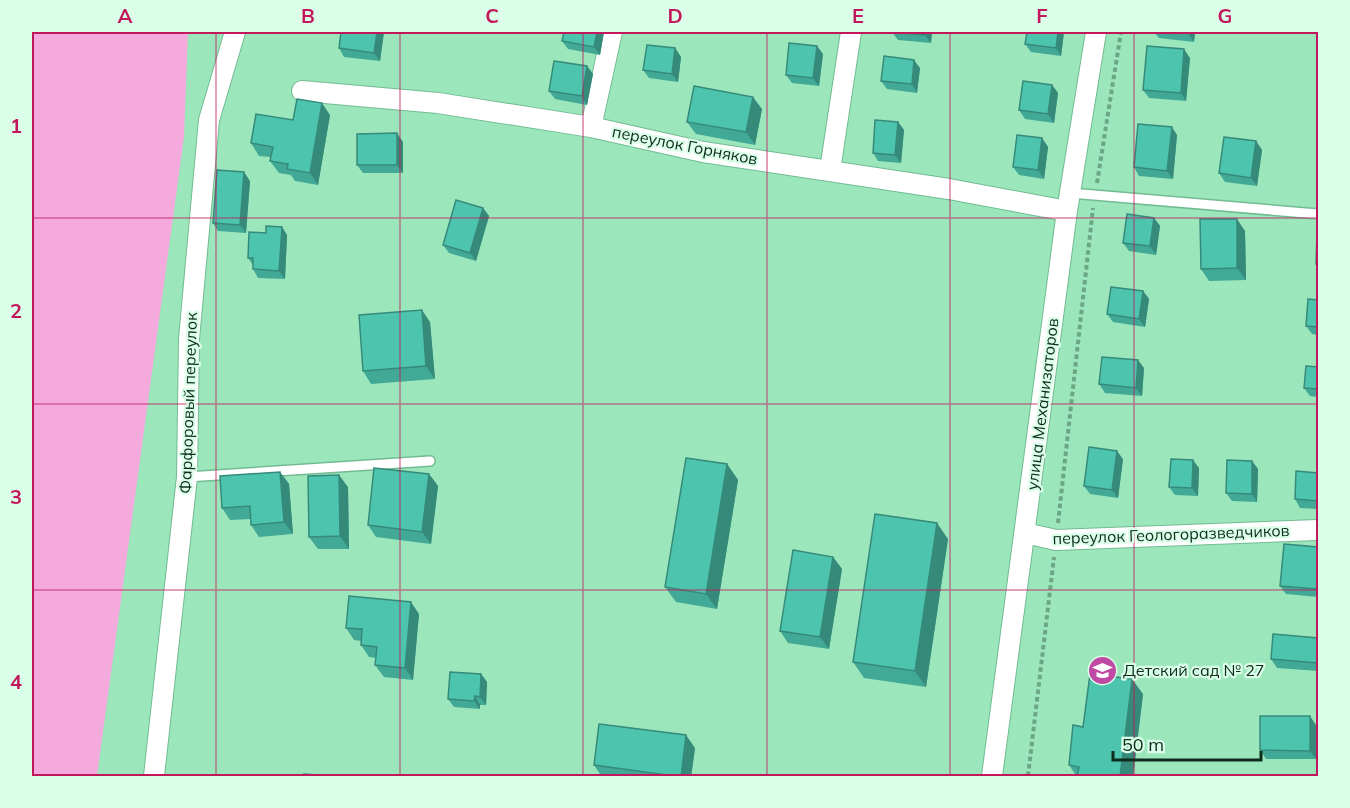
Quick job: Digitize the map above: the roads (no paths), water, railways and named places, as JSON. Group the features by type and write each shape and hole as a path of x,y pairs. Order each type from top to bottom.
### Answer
{"street":[{"name":"Фарфоровый переулок","path":"154,777 187,477 189,339 209,120 235,32"},
{"path":"591,127 612,32"},
{"path":"830,170 851,32"},
{"name":"улица Механизаторов","path":"992,777 1068,202 1096,32"},
{"name":"переулок Горняков","path":"303,91 438,103 591,127 703,152 1068,202"},
{"name":"переулок Геологоразведчиков","path":"1024,534 1056,540 1318,530"}],"lane":[{"path":"1068,202 1095,195 1318,214"},
{"path":"187,477 430,461"}],"place":[{"name":"Детский сад № 27","path":"1102,670"}]}
